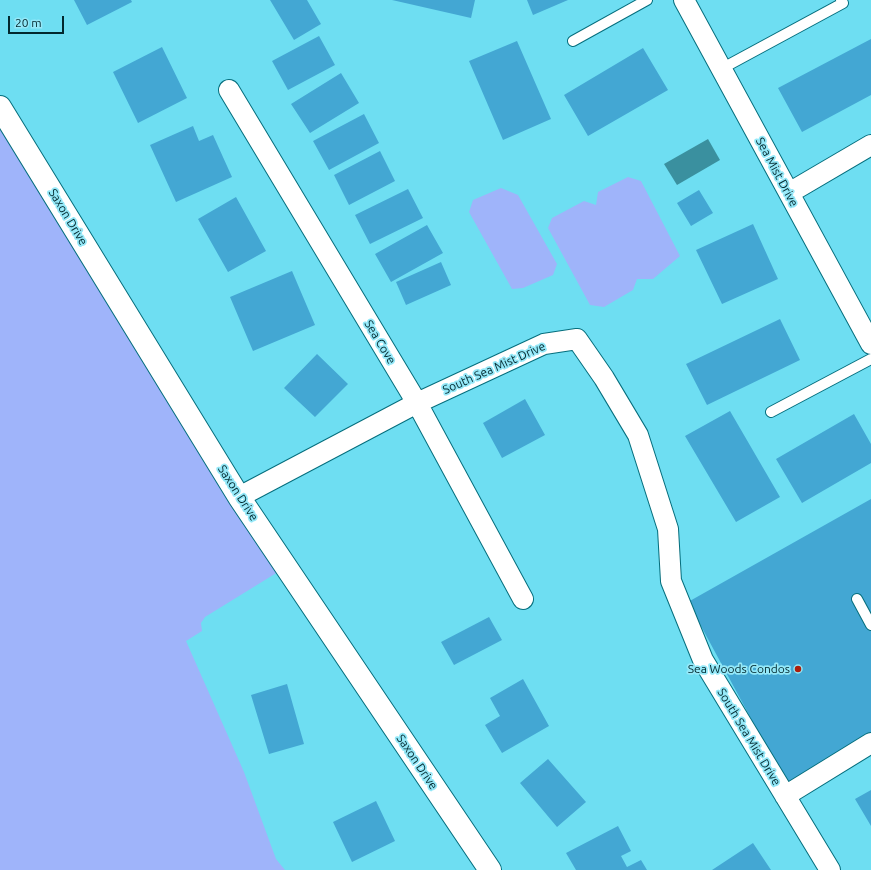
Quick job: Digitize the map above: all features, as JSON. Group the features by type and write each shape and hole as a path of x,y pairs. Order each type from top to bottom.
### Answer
{"street":[{"name":"Sea Mist Drive","path":"684,0 871,344"},
{"name":"Sea Cove","path":"229,90 417,403 523,599"},
{"name":"Saxon Drive","path":"0,107 239,497 490,870"},
{"path":"789,193 871,145"},
{"name":"South Sea Mist Drive","path":"239,497 417,403 544,344 577,339 604,378 638,435 668,529 671,581 703,660 830,870"},
{"name":"South Sea Mist Drive","path":"785,796 871,743"}],"lane":[{"path":"573,41 647,0"},
{"path":"721,69 843,3 842,0"},
{"path":"771,412 871,359"},
{"path":"857,600 871,625"}],"shaded area":[{"path":"0,126 278,572 205,617 201,623 202,631 186,641 244,772 276,859 285,870 0,870"},
{"path":"708,139 720,160 677,185 664,164"},
{"path":"628,177 641,181 680,256 653,279 637,279 633,290 604,307 590,305 548,228 552,218 584,201 596,205 598,192"},
{"path":"501,188 518,195 557,264 553,275 523,288 512,289 469,212 473,200"}],"building":[{"path":"74,0 131,0 132,2 87,25"},
{"path":"270,0 307,0 321,24 294,40"},
{"path":"392,0 475,0 471,18"},
{"path":"527,0 568,0 533,15"},
{"path":"319,36 335,65 288,90 272,61"},
{"path":"871,39 871,95 802,132 778,88"},
{"path":"517,41 551,119 503,140 469,61"},
{"path":"162,47 187,98 138,123 113,72"},
{"path":"643,48 668,90 588,136 564,95"},
{"path":"341,73 359,103 310,133 291,104"},
{"path":"364,114 379,143 329,170 313,141"},
{"path":"193,126 199,141 213,135 232,177 176,202 150,145"},
{"path":"380,151 395,181 349,205 334,175"},
{"path":"408,189 423,218 370,244 355,215"},
{"path":"699,190 713,213 691,226 677,203"},
{"path":"236,197 266,251 228,272 198,219"},
{"path":"753,224 778,279 722,304 696,250"},
{"path":"427,225 443,253 391,282 375,254"},
{"path":"441,262 451,285 406,305 396,282"},
{"path":"292,271 315,325 253,351 230,297"},
{"path":"780,319 800,360 707,405 686,364"},
{"path":"317,354 348,384 315,417 284,388"},
{"path":"525,399 545,435 502,458 483,423"},
{"path":"730,411 780,497 736,522 685,436"},
{"path":"854,414 871,444 871,463 802,503 776,459"},
{"name":"Sea Woods Condos","path":"871,499 871,735 788,787 688,602"},
{"path":"489,617 502,640 454,665 441,642"},
{"path":"523,679 549,726 502,753 485,725 500,716 490,698"},
{"path":"287,684 304,744 269,754 251,695"},
{"path":"548,759 586,802 557,827 520,783"},
{"path":"871,790 871,826 855,799"},
{"path":"376,801 395,841 352,862 333,822"},
{"path":"618,826 631,851 621,856 627,867 641,860 647,870 576,870 566,853"},
{"path":"753,843 771,870 712,870"}],"place":[{"name":"Sea Woods Condos","path":"798,669"}]}
